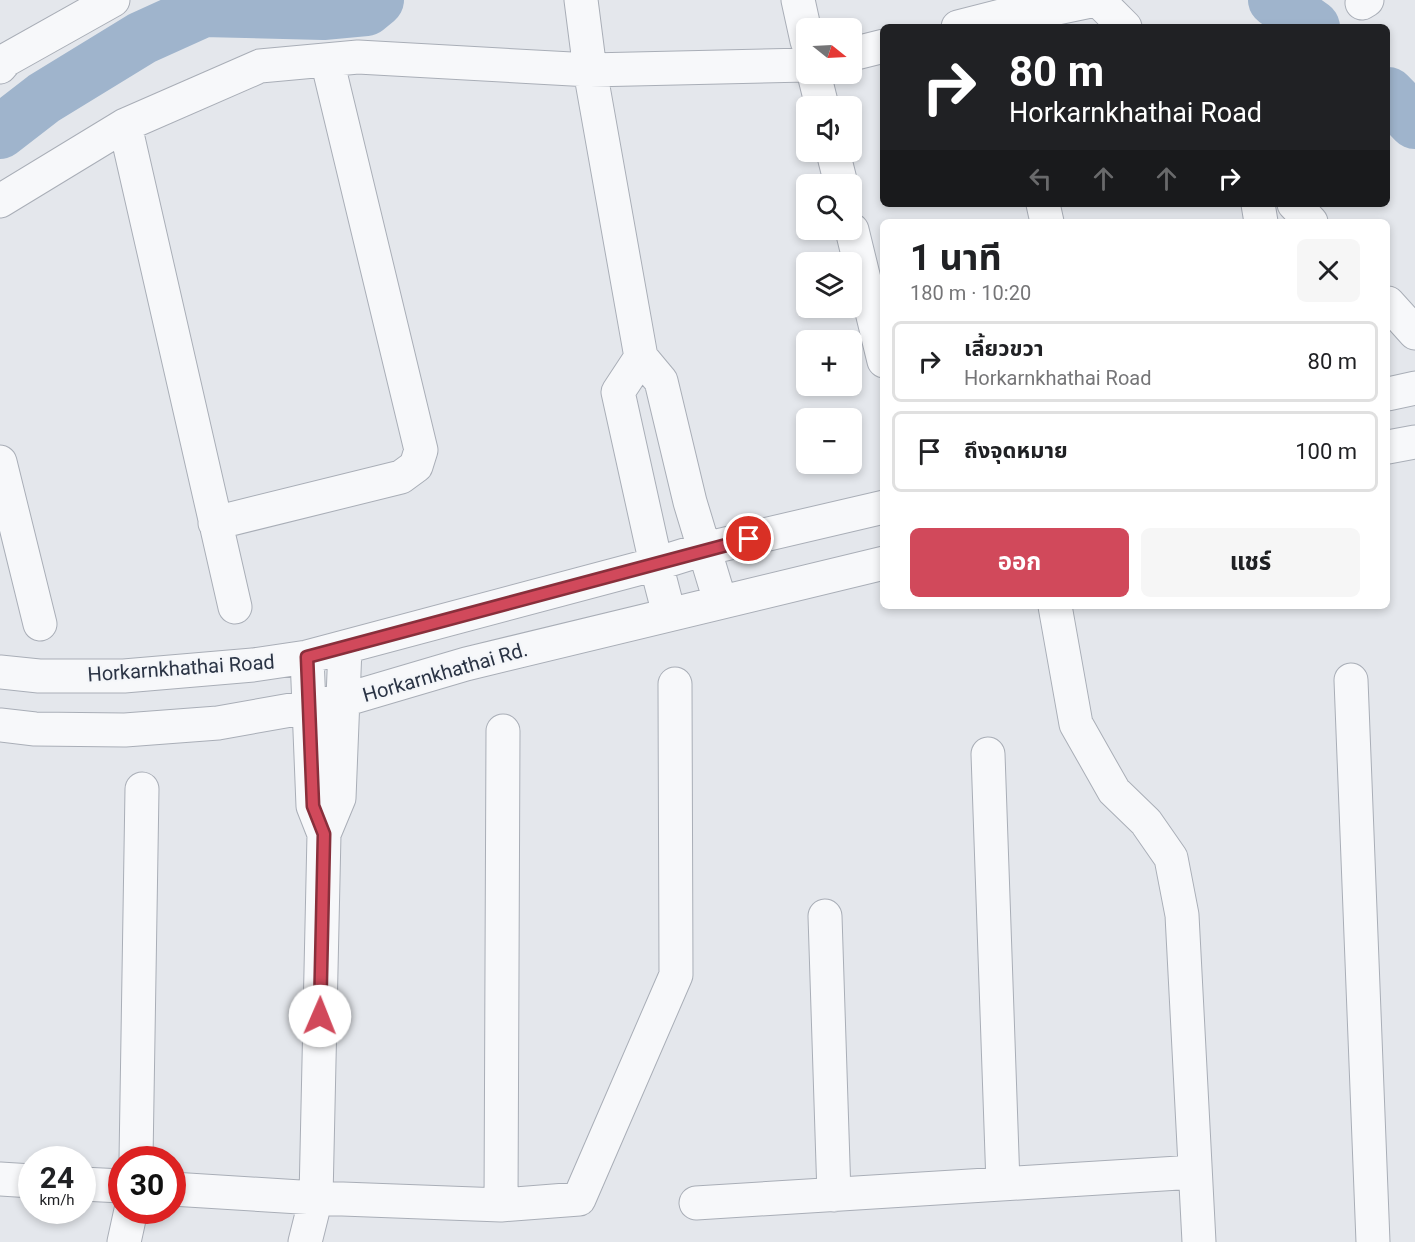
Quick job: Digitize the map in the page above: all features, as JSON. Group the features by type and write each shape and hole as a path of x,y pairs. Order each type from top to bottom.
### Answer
{"street":[{"path":"0,68 6,60 113,0"},
{"path":"581,0 590,70 641,357 661,381 690,502 720,601"},
{"path":"798,0 802,18"},
{"path":"968,24 1000,14 1033,13 1097,0 1122,24"},
{"path":"862,52 880,47"},
{"path":"0,201 124,125 260,66 358,57 590,70 796,65"},
{"path":"215,522 401,477 416,466 421,450 327,60"},
{"path":"124,125 235,607"},
{"path":"1297,207 1308,219"},
{"path":"854,240 880,345"},
{"path":"1390,305 1415,333"},
{"path":"641,357 618,392 669,614"},
{"path":"1390,394 1415,388"},
{"path":"1390,447 1415,442"},
{"path":"0,462 40,624"},
{"name":"Horkarnkhathai Road","path":"0,672 39,676 124,676 253,665 307,657 656,564 704,549 880,508"},
{"name":"Horkarnkhathai Rd.","path":"0,725 35,729 125,730 218,723 308,707 344,700 466,664 880,564"},
{"path":"1055,609 1076,724 1114,791 1146,822 1171,858 1182,915 1199,1242"},
{"path":"305,1242 316,1198 324,834 339,798 345,648"},
{"path":"307,657 313,806 324,834"},
{"path":"1351,680 1372,1242"},
{"path":"186,1190 316,1198 501,1205 579,1199 676,975 675,684"},
{"path":"501,1205 503,731"},
{"path":"988,754 1002,1184"},
{"path":"136,1146 142,789"},
{"path":"825,916 834,1195"},
{"path":"696,1203 1195,1172"},
{"path":"0,1179 18,1180"},
{"path":"124,1242 128,1224"}],"waterway":[{"path":"0,132 44,98 142,38 204,10 323,13 366,9 377,0"},
{"path":"1275,0 1309,24"},
{"path":"1390,96 1415,122"}],"route":[{"path":"320,1016 324,834 313,806 307,657 656,564 704,549 749,539"}]}
